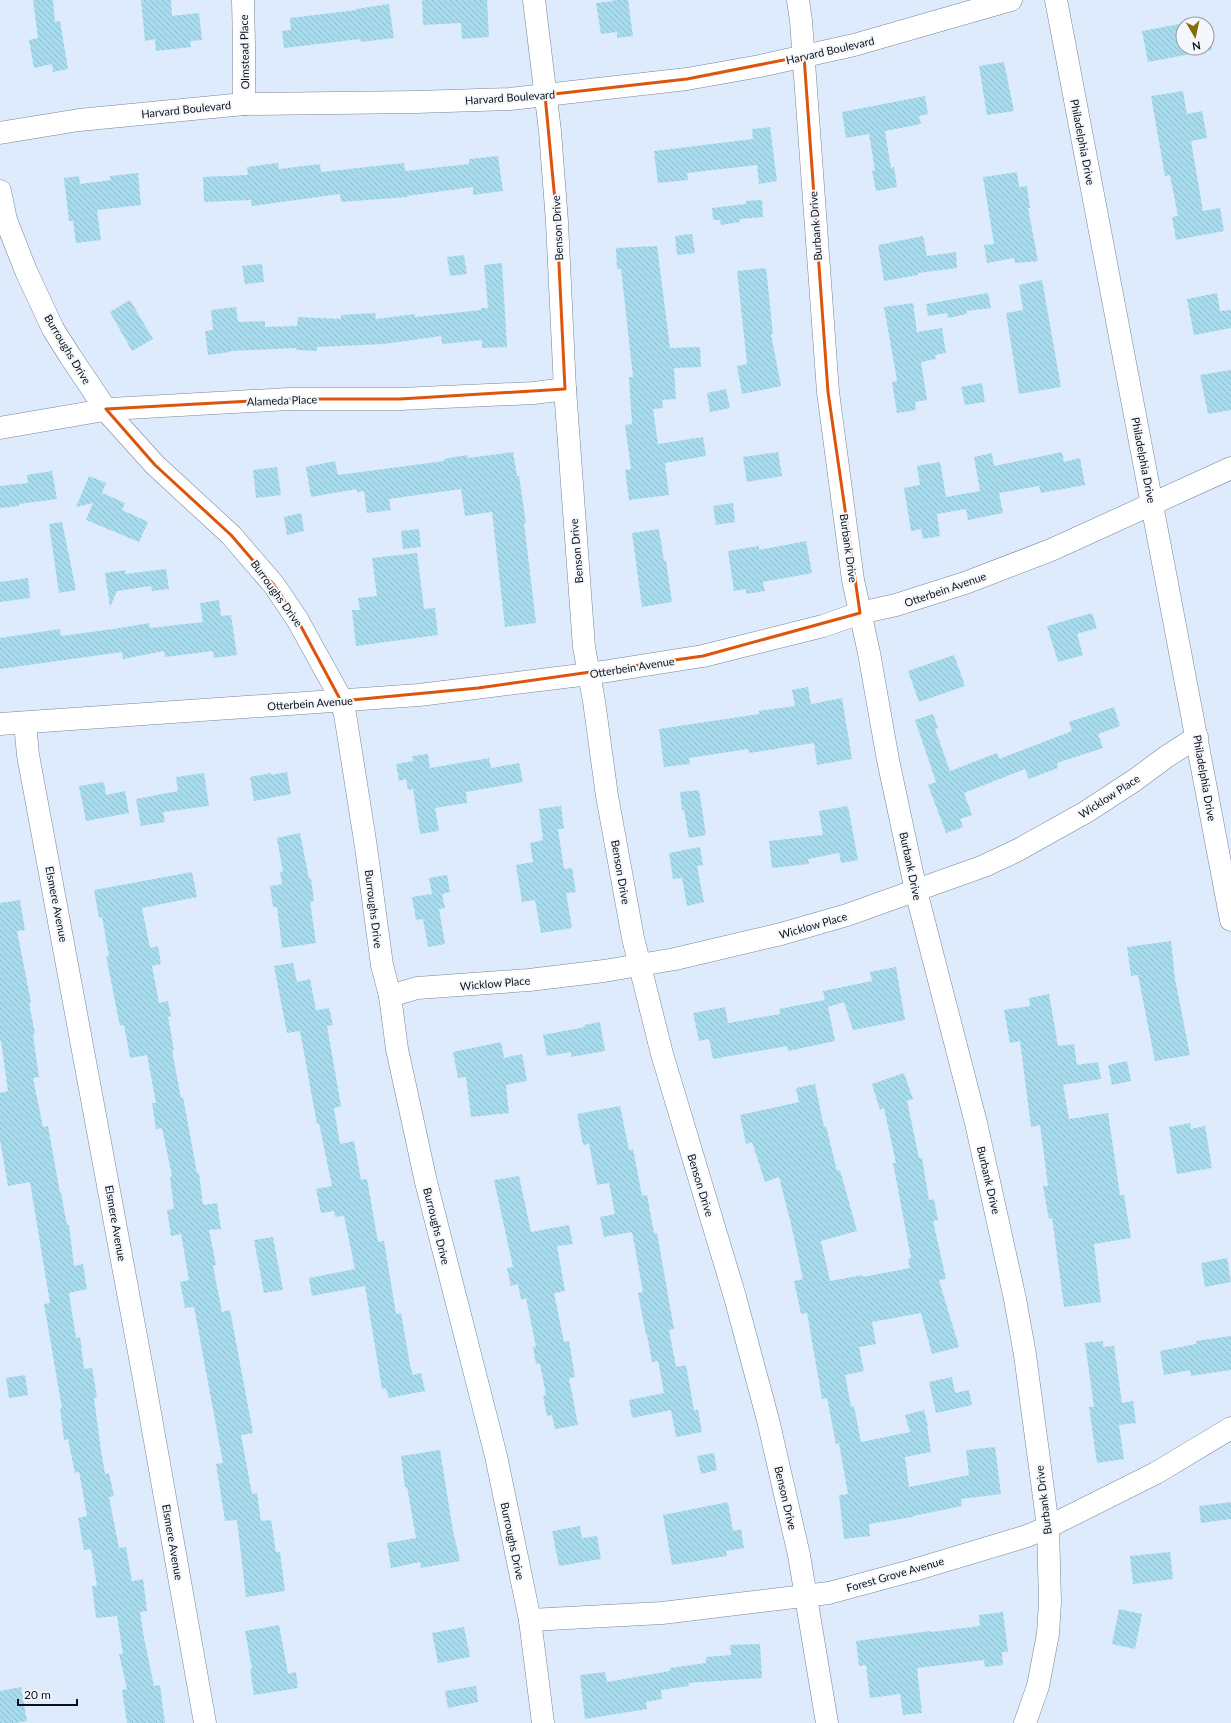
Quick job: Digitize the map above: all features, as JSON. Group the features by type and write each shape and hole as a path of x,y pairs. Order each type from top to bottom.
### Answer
{"street":[{"name":"Olmstead Place","path":"243,0 244,104"},
{"name":"Benson Drive","path":"534,0 550,131 557,222 565,389 584,647 608,803 633,938 640,965 682,1124 716,1231 768,1420 807,1595 827,1723"},
{"name":"Burbank Drive","path":"798,0 804,56 828,392 853,580 869,653 888,760 916,891 976,1123 1015,1299 1025,1355 1048,1527 1050,1602 1048,1634 1038,1686 1025,1723"},
{"name":"Harvard Boulevard","path":"0,133 79,120 244,104 424,102 510,99 687,79 854,45 1011,0"},
{"name":"Philadelphia Drive","path":"1056,0 1231,920"},
{"name":"Burroughs Drive","path":"0,191 6,220 26,271 53,329 106,409 155,466 231,535 274,585 297,619 339,695 345,714 366,847 382,965 390,996 397,1049 426,1182 496,1456 530,1620 543,1723"},
{"name":"Alameda Place","path":"0,428 106,409 289,400 400,399 534,393 565,389"},
{"name":"Otterbein Avenue","path":"0,724 341,701 478,688 589,674 702,656 777,638 896,605 965,583 1051,550 1231,468"},
{"name":"Elsmere Avenue","path":"25,723 30,763 126,1277 205,1723"},
{"name":"Wicklow Place","path":"390,996 417,988 529,980 675,959 781,934 847,915 984,866 1053,832 1129,784 1166,756 1197,737"},
{"name":"Forest Grove Avenue","path":"530,1620 662,1613 829,1593 914,1570 1027,1536 1048,1527 1156,1473 1231,1428"}],"highlighted area":[{"path":"804,56 828,392 860,613 703,656 478,688 341,701 297,619 274,585 231,535 155,465 106,409 289,399 400,399 565,389 557,222 545,95 687,79"}],"building":[{"path":"33,0 53,0 55,22 60,21 68,69 53,72 52,64 34,68 29,40 38,38"},
{"path":"141,0 171,0 172,16 199,13 202,40 190,41 191,47 156,51 155,39 145,41"},
{"path":"422,0 487,0 489,37 462,39 461,23 423,25"},
{"path":"613,0 628,0 633,36 617,38 617,32 601,34 596,3"},
{"path":"389,4 394,38 361,42 360,39 284,48 282,31 291,30 290,18 356,10"},
{"path":"1175,25 1175,56 1180,56 1148,62 1142,31"},
{"path":"1004,62 1014,111 987,115 979,66"},
{"path":"1183,91 1187,114 1202,111 1207,138 1191,141 1203,211 1220,208 1224,231 1176,240 1172,217 1178,216 1170,175 1165,176 1151,96"},
{"path":"925,96 928,114 919,116 921,124 885,131 891,168 894,167 897,187 876,191 872,171 875,170 869,134 846,138 842,112"},
{"path":"770,127 777,181 759,184 757,165 687,173 688,180 658,183 654,151 753,139 752,129"},
{"path":"498,156 503,191 473,195 473,187 407,197 341,202 340,194 252,206 251,200 204,202 203,177 248,175 247,167 278,163 279,169 320,164 321,172 404,163 405,171 469,164 469,159"},
{"path":"1017,172 1019,187 1027,186 1030,208 1028,208 1038,261 1015,263 1014,258 987,263 984,245 994,244 983,177"},
{"path":"138,173 141,205 97,210 101,240 76,243 73,221 69,221 64,178 79,176 80,184 111,180 110,176"},
{"path":"762,200 763,217 740,219 740,222 721,225 720,220 713,220 712,208 746,204 746,201"},
{"path":"692,234 695,253 677,255 675,236"},
{"path":"923,236 927,256 956,252 957,268 918,273 918,275 884,281 878,245"},
{"path":"657,246 670,348 700,347 701,367 674,368 676,399 662,400 663,408 653,409 658,444 703,437 706,456 665,463 669,495 629,500 625,470 631,469 625,425 632,424 629,377 633,377 621,269 617,269 616,248"},
{"path":"464,255 467,274 450,276 447,257"},
{"path":"502,263 507,347 482,348 482,340 442,344 441,336 384,344 317,347 317,351 296,350 296,348 230,351 208,355 205,331 213,330 211,310 236,307 238,322 265,321 265,327 297,326 298,317 341,319 341,315 375,313 376,319 415,314 415,317 481,310 481,308 488,308 484,265"},
{"path":"262,264 264,282 245,284 242,266"},
{"path":"766,268 773,334 771,334 781,386 742,394 737,366 747,364 737,271"},
{"path":"1042,280 1061,387 1019,394 1006,313 1023,310 1019,285"},
{"path":"988,293 991,308 966,311 967,314 948,318 947,313 928,316 926,304"},
{"path":"1217,293 1220,311 1231,310 1231,328 1194,335 1187,299"},
{"path":"130,300 153,339 132,351 110,312"},
{"path":"913,303 917,332 942,328 946,353 935,355 936,359 921,362 927,400 915,402 916,410 897,413 892,382 897,381 884,307"},
{"path":"1231,370 1231,410 1208,414 1200,375"},
{"path":"982,383 985,402 965,405 961,387"},
{"path":"726,389 730,408 710,412 707,393"},
{"path":"513,452 517,476 519,476 526,523 524,523 536,623 505,627 492,512 465,516 461,489 389,499 391,510 367,513 364,491 357,492 357,489 311,497 306,467 335,461 338,475 444,461 444,459 467,455 468,458"},
{"path":"778,452 782,476 747,482 743,457"},
{"path":"1062,452 1064,462 1080,458 1085,485 1041,493 1039,486 999,493 1003,513 968,520 966,509 937,514 940,536 923,539 921,529 911,531 904,488 920,485 917,466 940,462 946,497 980,491 974,457 992,453 994,466"},
{"path":"277,467 281,495 256,498 253,470"},
{"path":"52,471 57,499 0,508 0,486 28,483 27,475"},
{"path":"89,476 106,483 102,493 125,503 122,510 148,522 139,542 86,520 93,503 76,507"},
{"path":"733,503 735,522 716,525 713,506"},
{"path":"301,513 304,531 287,535 284,517"},
{"path":"62,522 76,590 59,593 49,524"},
{"path":"419,529 421,547 403,549 401,531"},
{"path":"659,529 664,561 666,561 672,602 642,607 632,533"},
{"path":"806,541 812,573 763,582 765,591 746,594 746,589 734,591 728,551 759,546 759,550"},
{"path":"417,553 424,609 435,608 438,635 356,646 352,610 360,610 358,598 377,596 372,558"},
{"path":"166,569 169,589 152,591 151,586 117,591 110,607 105,573 126,570 125,574"},
{"path":"28,578 30,598 0,602 0,582"},
{"path":"219,600 221,616 231,615 237,655 214,658 213,651 165,657 164,651 123,659 122,652 0,669 0,638 60,629 61,636 149,623 150,628 203,622 200,603"},
{"path":"1092,613 1097,628 1077,634 1083,655 1058,662 1047,626"},
{"path":"954,655 965,686 919,702 908,671"},
{"path":"808,687 811,704 842,698 852,759 817,765 814,743 749,753 748,749 689,758 690,764 664,767 659,729 759,714 759,711 795,706 792,690"},
{"path":"1114,707 1120,726 1098,734 1103,748 1057,763 1058,768 1029,779 1025,769 964,793 972,815 960,819 963,827 946,833 928,785 936,782 915,720 933,714 938,728 935,729 950,771 997,753 999,759 1072,731 1069,722"},
{"path":"428,754 430,768 489,758 491,768 519,763 523,782 466,792 467,803 435,808 439,831 420,834 413,789 408,790 406,779 399,781 396,764 413,761 412,756"},
{"path":"287,772 291,794 254,801 250,777"},
{"path":"204,773 209,806 163,812 165,822 141,826 136,799 178,791 176,777"},
{"path":"104,782 106,795 125,791 129,813 86,821 79,786"},
{"path":"699,790 706,835 689,838 684,810 682,810 680,792"},
{"path":"561,806 564,829 558,829 564,869 572,868 576,892 566,893 572,928 541,933 535,900 522,902 516,865 533,862 530,843 543,840 539,809"},
{"path":"848,806 858,860 841,863 839,853 808,859 809,864 772,868 769,841 823,835 819,811"},
{"path":"300,833 309,879 311,879 314,901 310,902 316,943 282,948 277,907 273,907 270,886 282,884 280,872 283,872 277,838"},
{"path":"700,847 703,865 697,866 704,902 687,906 682,878 673,879 669,853"},
{"path":"192,872 197,897 142,908 150,948 158,946 161,964 152,966 159,1003 168,1001 171,1016 168,1017 174,1050 172,1051 181,1098 183,1097 197,1173 199,1173 203,1205 217,1203 221,1229 209,1230 216,1265 213,1266 222,1312 230,1310 253,1433 241,1435 252,1494 257,1493 261,1521 271,1520 276,1552 280,1552 285,1591 246,1597 237,1520 225,1521 216,1464 223,1463 194,1307 185,1308 180,1282 189,1280 181,1234 171,1236 167,1210 174,1209 170,1177 172,1176 162,1128 156,1129 152,1103 156,1103 147,1055 130,1058 124,1025 120,1026 106,956 109,956 102,917 99,918 94,890"},
{"path":"447,875 450,892 442,894 445,908 439,909 445,944 428,947 423,919 416,920 412,897 432,894 429,878"},
{"path":"20,900 25,930 17,931 31,1002 29,1003 35,1034 33,1035 39,1077 33,1078 43,1127 48,1126 60,1193 67,1225 69,1225 74,1266 83,1264 87,1289 69,1293 76,1338 80,1337 84,1369 92,1368 97,1397 94,1398 101,1450 105,1474 109,1473 114,1496 109,1497 119,1548 126,1547 132,1581 143,1579 147,1611 140,1612 154,1686 160,1685 165,1723 127,1723 122,1690 127,1689 119,1654 123,1654 117,1616 96,1618 92,1586 97,1586 91,1549 84,1550 78,1518 87,1516 79,1472 75,1473 68,1439 64,1440 60,1408 62,1408 44,1304 50,1303 30,1182 8,1186 0,1140 0,1093 8,1091 0,1041 0,903"},
{"path":"1171,941 1175,979 1190,1055 1155,1061 1138,975 1131,976 1127,947"},
{"path":"293,963 297,982 310,979 316,1010 329,1008 333,1025 327,1026 341,1106 334,1108 340,1144 354,1141 361,1180 367,1179 378,1242 384,1241 396,1314 401,1313 410,1365 413,1375 421,1373 425,1391 389,1398 386,1388 382,1389 365,1286 312,1296 309,1278 355,1269 344,1216 335,1217 334,1211 321,1213 316,1189 332,1186 319,1123 317,1124 300,1031 287,1033 274,966"},
{"path":"896,967 905,1020 853,1030 844,1002 828,1007 835,1041 788,1051 787,1046 713,1059 709,1039 699,1041 693,1013 725,1007 728,1023 780,1014 779,1009 825,1000 823,991 872,981 870,972"},
{"path":"1049,994 1058,1046 1074,1044 1077,1065 1098,1062 1101,1079 1063,1085 1069,1119 1108,1113 1120,1195 1124,1195 1131,1238 1094,1244 1101,1302 1064,1307 1052,1218 1049,1219 1043,1186 1048,1186 1040,1125 1031,1127 1020,1041 1010,1043 1004,1010 1030,1006 1029,998"},
{"path":"600,1022 605,1051 571,1057 571,1052 547,1056 543,1035 585,1027 584,1025"},
{"path":"501,1042 504,1058 522,1054 527,1081 506,1085 509,1113 471,1117 466,1077 458,1078 453,1052"},
{"path":"1127,1061 1131,1081 1112,1085 1108,1065"},
{"path":"904,1073 913,1099 907,1101 919,1158 922,1158 929,1200 934,1199 938,1220 933,1221 946,1279 939,1280 959,1347 932,1354 921,1313 872,1322 876,1344 859,1347 864,1371 845,1375 851,1406 854,1406 861,1442 910,1432 905,1415 924,1410 928,1426 931,1452 905,1457 909,1487 969,1475 966,1450 995,1447 1001,1494 961,1499 962,1506 913,1517 869,1524 870,1536 844,1539 839,1495 848,1494 839,1443 836,1444 827,1398 822,1399 807,1313 801,1314 794,1281 803,1279 791,1224 779,1177 765,1182 752,1142 746,1144 740,1115 799,1102 796,1088 815,1084 824,1127 826,1126 837,1171 840,1170 857,1231 821,1241 830,1281 862,1275 863,1277 910,1268 908,1259 911,1258 893,1163 896,1163 884,1108 880,1110 872,1084"},
{"path":"620,1106 629,1150 633,1149 642,1196 647,1195 654,1233 657,1233 674,1329 669,1330 676,1367 686,1365 694,1410 698,1410 702,1432 676,1437 671,1410 632,1418 629,1400 664,1393 658,1361 652,1362 646,1335 638,1293 643,1292 632,1232 604,1237 600,1217 615,1214 609,1183 597,1185 589,1144 583,1145 577,1114"},
{"path":"1190,1123 1191,1129 1205,1126 1212,1168 1177,1174 1169,1127"},
{"path":"519,1176 531,1232 569,1225 573,1244 557,1246 565,1291 554,1293 564,1342 569,1341 575,1377 569,1378 578,1425 555,1429 552,1415 547,1416 543,1396 546,1395 540,1364 536,1364 533,1347 536,1347 526,1298 521,1300 518,1284 511,1286 507,1268 513,1267 494,1180"},
{"path":"273,1237 283,1290 264,1293 254,1240"},
{"path":"1227,1258 1231,1282 1205,1287 1201,1263"},
{"path":"1231,1336 1231,1370 1191,1376 1190,1370 1164,1375 1160,1351 1196,1344 1196,1341"},
{"path":"1103,1341 1103,1347 1114,1346 1122,1403 1133,1401 1136,1423 1119,1425 1124,1459 1097,1463 1089,1407 1094,1407 1085,1343"},
{"path":"25,1375 28,1395 9,1398 6,1378"},
{"path":"952,1377 955,1393 969,1390 972,1405 936,1413 929,1382"},
{"path":"440,1450 453,1531 460,1561 421,1568 420,1562 391,1568 387,1543 416,1538 407,1487 405,1487 401,1456"},
{"path":"714,1453 717,1470 701,1474 697,1456"},
{"path":"728,1502 733,1531 741,1529 744,1548 726,1551 727,1556 672,1565 663,1515"},
{"path":"1231,1502 1231,1519 1201,1523 1199,1506"},
{"path":"580,1526 582,1538 597,1536 601,1559 559,1566 552,1531"},
{"path":"1170,1552 1173,1579 1133,1584 1130,1556"},
{"path":"1119,1609 1142,1614 1135,1649 1112,1644"},
{"path":"1003,1612 1008,1652 1002,1652 1003,1665 985,1667 984,1660 917,1668 922,1713 903,1715 900,1694 870,1698 866,1665 859,1666 856,1641 980,1626 979,1615"},
{"path":"279,1625 288,1674 296,1672 298,1688 254,1695 250,1669 252,1669 245,1631"},
{"path":"464,1627 470,1657 438,1663 432,1633"},
{"path":"760,1644 762,1678 688,1683 689,1686 661,1690 662,1699 646,1702 647,1709 585,1719 580,1675 605,1672 607,1682 670,1671 670,1668 706,1663 706,1657 731,1655 730,1645"},
{"path":"476,1686 478,1702 448,1708 445,1691"},
{"path":"21,1687 27,1721 0,1723 0,1691"}]}
